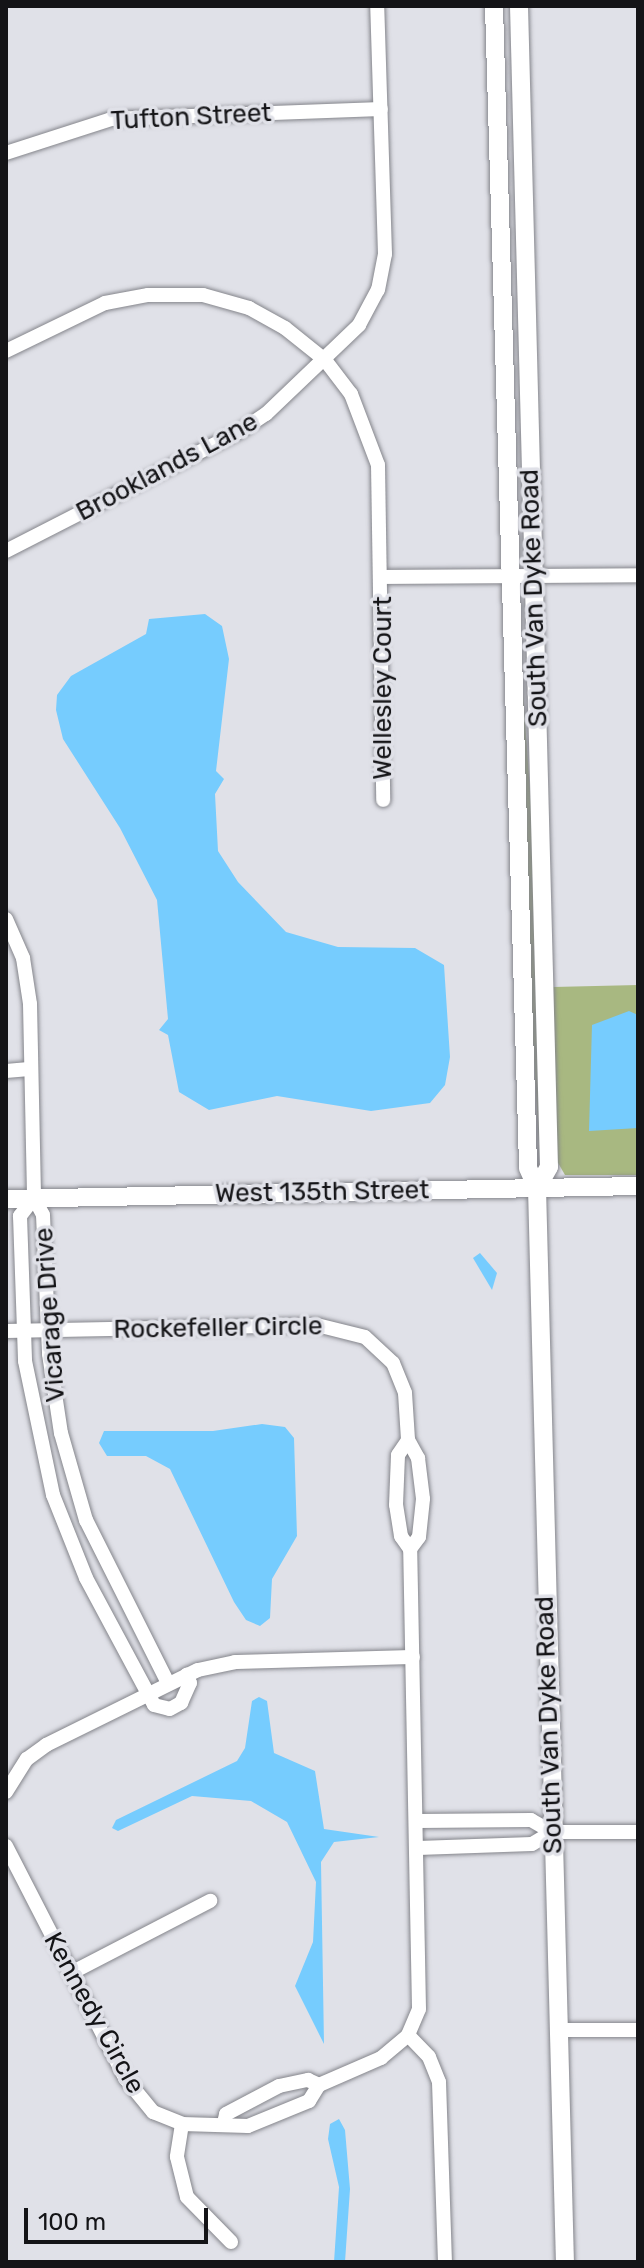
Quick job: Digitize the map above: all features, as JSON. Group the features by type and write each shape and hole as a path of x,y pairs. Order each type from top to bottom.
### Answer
{"street":[{"name":"Brooklands Lane","path":"6,551 242,430 325,360 359,325 378,290 385,254 377,6"},
{"name":"South Van Dyke Road","path":"494,6 528,1163 537,1188 565,2262"},
{"name":"South Van Dyke Road","path":"519,6 549,1167 537,1188"},
{"name":"Tufton Street","path":"6,153 111,119 381,109"},
{"name":"Wellesley Court","path":"6,351 105,303 148,295 203,295 249,308 285,328 325,360 351,394 378,465 383,577 378,674 383,800"},
{"path":"383,577 638,575"},
{"name":"Vicarage Drive","path":"6,919 23,958 30,1004 34,1198 43,1215 47,1331 61,1433 86,1520 168,1683"},
{"path":"6,1071 29,1069"},
{"name":"West 135th Street","path":"6,1199 638,1186"},
{"name":"Vicarage Drive","path":"34,1198 20,1216 23,1331 38,1439 65,1528 146,1694"},
{"name":"Rockefeller Circle","path":"6,1331 347,1328 376,1343 393,1363 405,1393 408,1440 418,1458 423,1499 419,1537 410,1549"},
{"name":"Vicarage Drive","path":"38,1439 61,1433"},
{"name":"Rockefeller Circle","path":"408,1440 398,1455 396,1505 401,1536 410,1549 418,1821"},
{"path":"65,1528 86,1520"},
{"path":"96,1596 116,1584"},
{"path":"7,1787 46,1745 187,1675 235,1662 413,1657"},
{"path":"146,1694 154,1705 170,1709 186,1697 187,1675"},
{"path":"445,2262 439,2082 429,2057 408,2035 421,1996 418,1821 531,1820 552,1832 638,1832"},
{"path":"418,1848 532,1844 552,1832"},
{"name":"Kennedy Circle","path":"6,1846 134,2092 153,2112 182,2124 224,2123 233,2129 270,2119 309,2101 319,2085 381,2058 408,2035"},
{"path":"71,1973 210,1901"},
{"path":"558,2030 638,2030"},
{"name":"Kennedy Circle","path":"224,2123 226,2114 279,2086 308,2080 319,2085"},
{"path":"182,2124 177,2157 187,2197 231,2242"}],"green space":[{"path":"523,695 532,818 540,1159 527,940"},
{"path":"638,985 638,1175 565,1175 557,1161 553,987"}],"water":[{"path":"205,614 222,626 229,659 216,771 224,779 215,794 218,851 238,882 286,932 338,947 415,948 444,965 450,1057 445,1085 430,1103 371,1111 277,1096 209,1110 179,1092 168,1035 159,1030 168,1019 157,900 120,828 63,739 56,710 57,695 71,676 146,634 149,619"},
{"path":"629,1011 638,1015 638,1128 589,1131 592,1025"},
{"path":"480,1253 497,1273 492,1290 473,1258"},
{"path":"262,1424 285,1427 294,1438 297,1536 272,1579 270,1618 260,1626 246,1620 234,1602 170,1469 146,1456 107,1456 99,1443 104,1431 213,1431"},
{"path":"259,1697 267,1701 274,1753 315,1771 324,1829 379,1837 334,1842 321,1862 324,2044 295,1986 313,1942 316,1882 287,1822 251,1801 192,1796 118,1831 112,1828 116,1820 237,1761 245,1748 252,1701"},
{"path":"339,2119 345,2130 350,2189 345,2262 334,2262 339,2187 328,2139 330,2124"}]}
